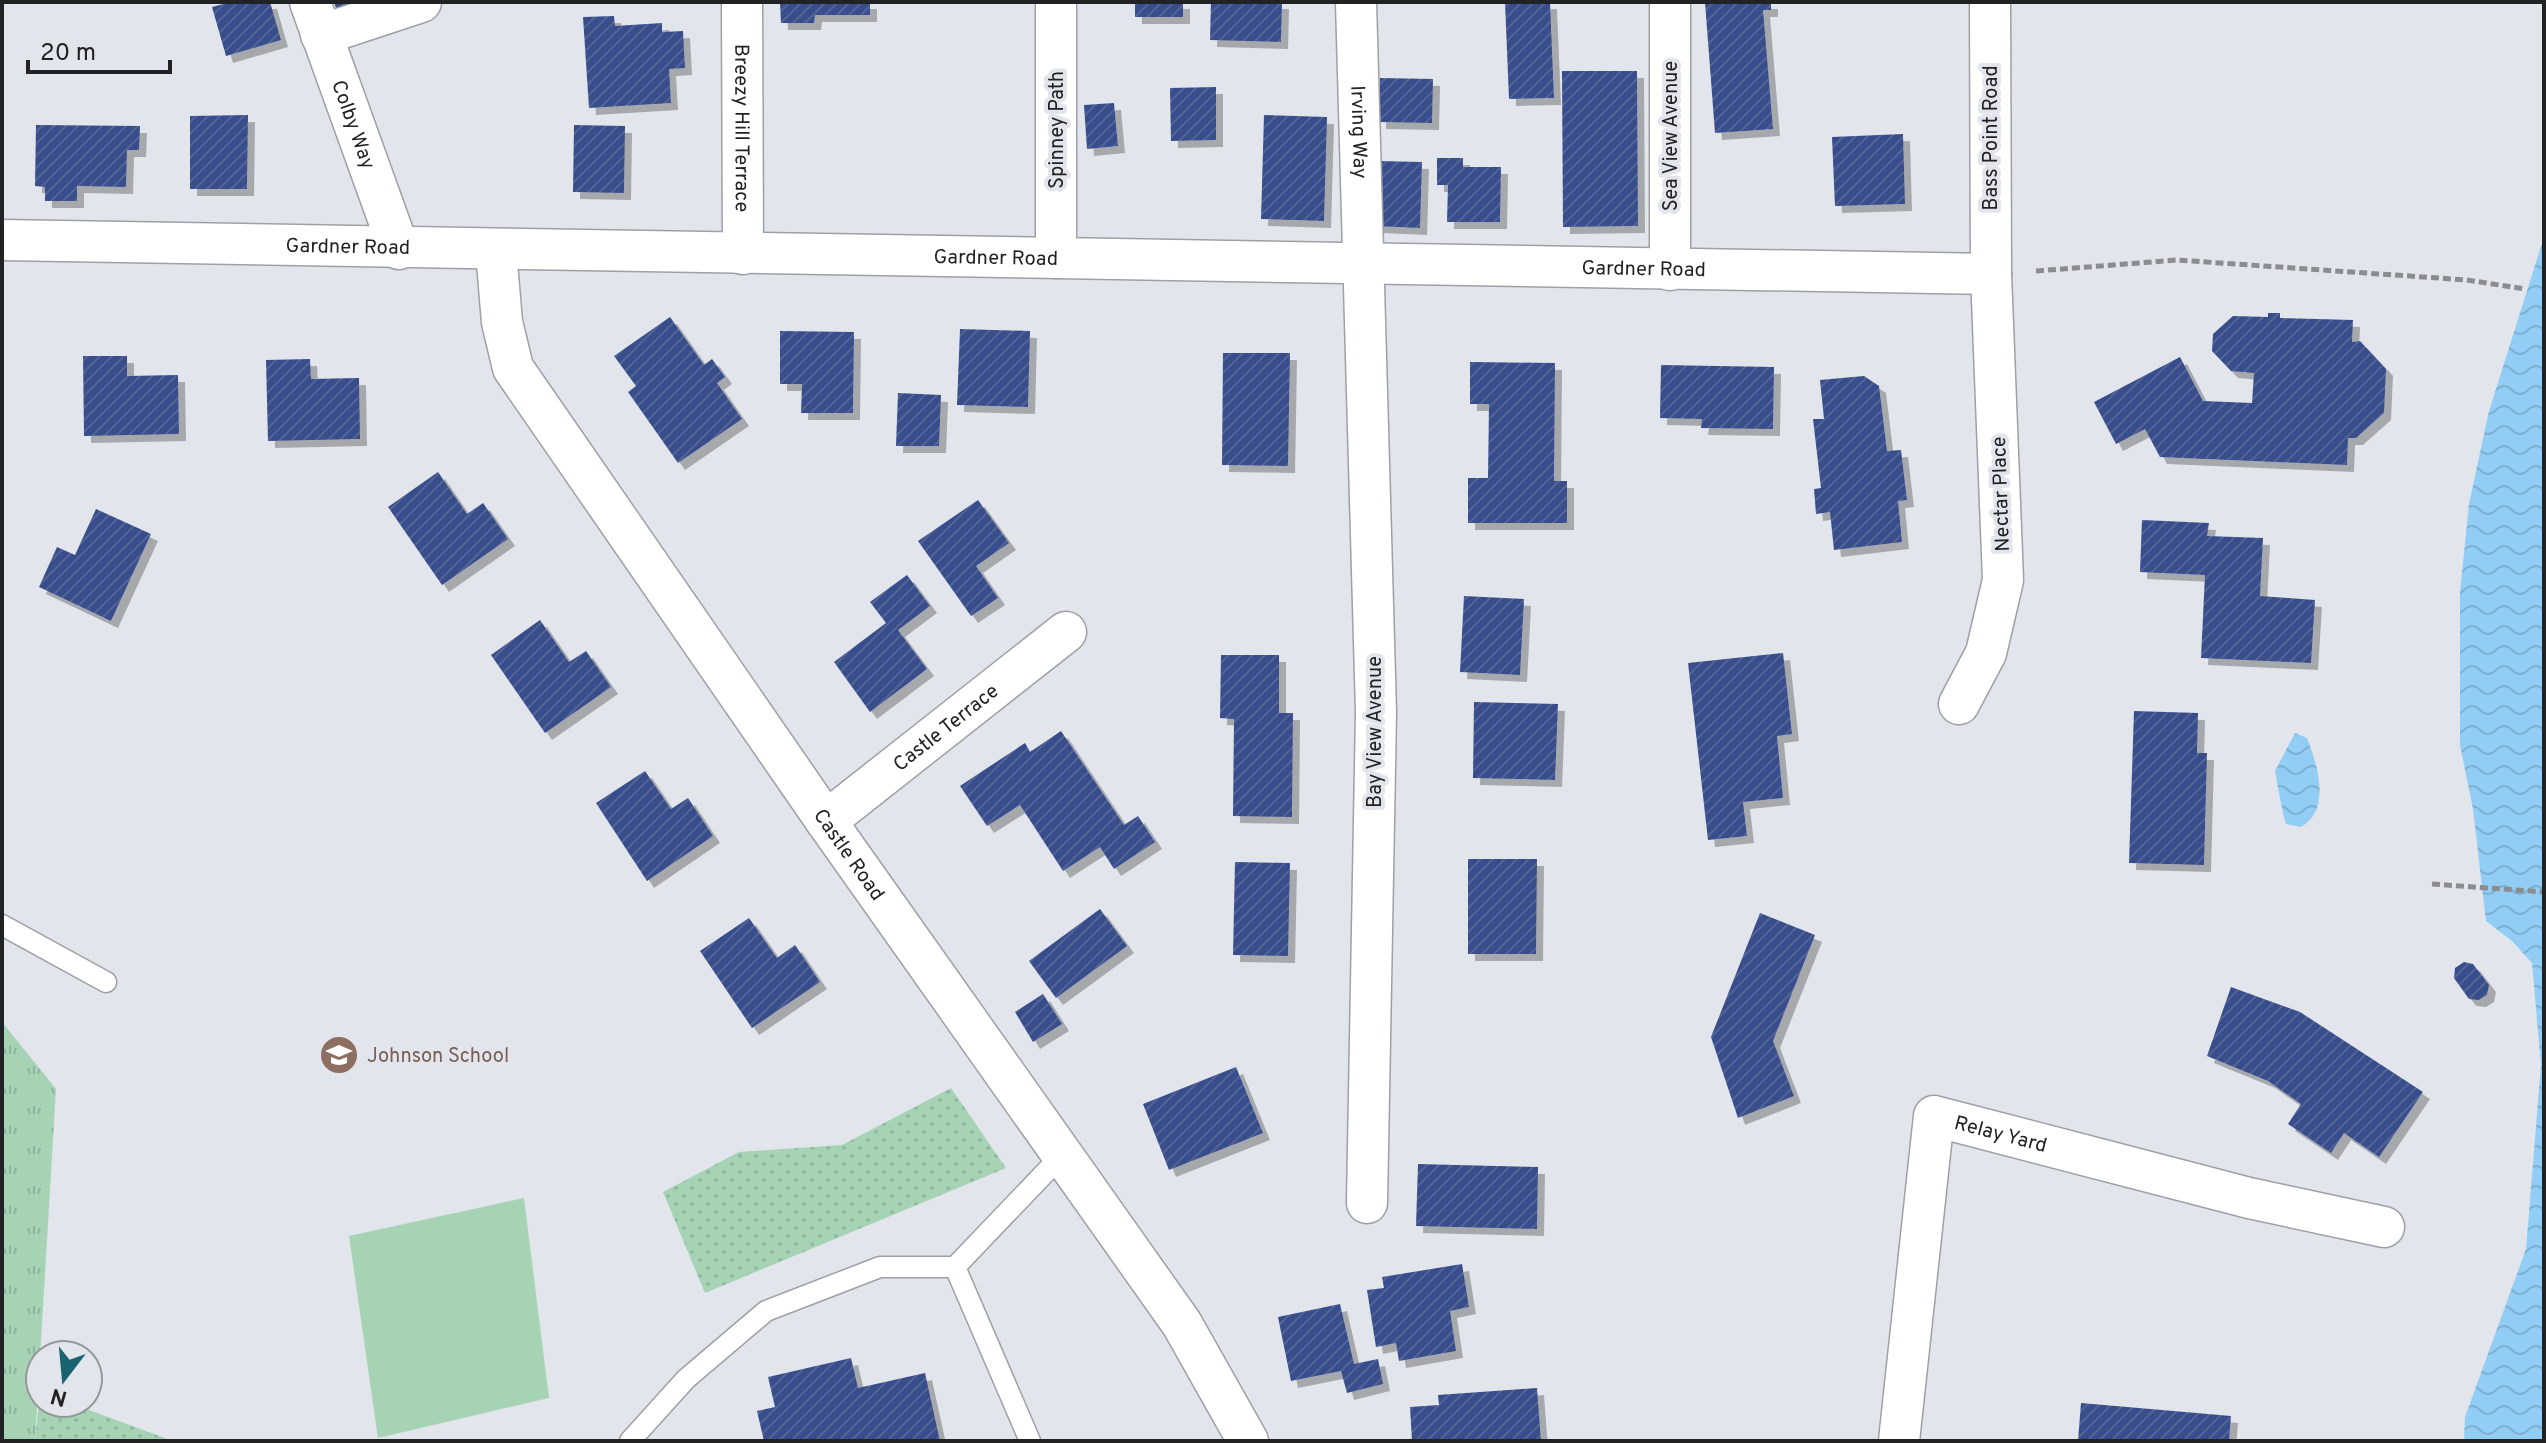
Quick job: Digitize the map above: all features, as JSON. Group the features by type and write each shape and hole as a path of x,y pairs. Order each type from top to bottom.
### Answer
{"street":[{"path":"316,19 421,2"},
{"name":"Breezy Hill Terrace","path":"742,2 743,254"},
{"name":"Spinney Path","path":"1056,2 1056,258"},
{"name":"Irving Way","path":"1356,2 1364,261"},
{"name":"Sea View Avenue","path":"1670,2 1670,270"},
{"name":"Bass Point Road","path":"1990,2 1991,274"},
{"name":"Colby Way","path":"316,19 399,249"},
{"name":"Gardner Road","path":"2,240 496,251 1364,261 1670,270 1991,274"},
{"name":"Castle Road","path":"496,251 502,322 513,368 826,821 1182,1324 1248,1441"},
{"name":"Bay View Avenue","path":"1364,261 1376,712 1367,1203"},
{"name":"Nectar Place","path":"1959,704 1986,653 2003,580 1991,274"},
{"name":"Castle Terrace","path":"826,821 1066,632"},
{"name":"Relay Yard","path":"1899,1441 1934,1116 2249,1198 2384,1227"}],"lane":[{"path":"2,925 106,982"},
{"path":"630,1441 686,1379 766,1311 880,1267 955,1267 1062,1155"},
{"path":"955,1267 1030,1441"}],"path":[{"path":"1991,274 2177,260 2467,280 2525,289"},
{"path":"2432,884 2544,892"}],"green space":[{"path":"2,1022 56,1089 41,1339 24,1339 24,1419 36,1419 35,1441 2,1441"},
{"path":"951,1088 1006,1168 705,1293 663,1192 739,1152 842,1145"},
{"path":"524,1198 549,1398 378,1438 349,1236"},
{"path":"104,1416 173,1441 35,1441 37,1419 104,1419"}],"water":[{"path":"2544,237 2544,1441 2464,1441 2465,1417 2526,1249 2541,1065 2532,963 2512,941 2486,921 2473,809 2460,745 2460,593 2469,504 2489,411"},
{"path":"2295,733 2307,738 2315,760 2319,786 2316,809 2311,819 2301,827 2286,824 2275,771"}],"building":[{"path":"231,2 270,2 281,40 226,56 212,7"},
{"path":"334,2 382,2 339,17"},
{"path":"780,2 870,2 870,15 815,15 814,23 781,23"},
{"path":"1135,2 1183,2 1183,17 1135,17"},
{"path":"1211,2 1282,2 1281,42 1210,40"},
{"path":"1505,2 1550,2 1554,98 1509,99"},
{"path":"1705,2 1771,2 1771,10 1763,10 1773,129 1715,133"},
{"path":"614,16 615,26 662,23 662,32 683,31 685,68 669,69 671,103 589,108 583,17"},
{"path":"1562,71 1637,71 1638,226 1563,227"},
{"path":"1380,78 1433,79 1432,123 1379,122"},
{"path":"1216,87 1216,140 1171,141 1170,88"},
{"path":"1114,103 1118,146 1087,149 1084,105"},
{"path":"248,115 247,189 190,189 190,116"},
{"path":"1264,115 1327,117 1324,221 1261,219"},
{"path":"36,125 140,126 139,150 127,150 126,187 77,186 77,201 45,201 45,187 35,186"},
{"path":"574,125 625,126 624,193 573,192"},
{"path":"1903,134 1905,204 1835,206 1832,137"},
{"path":"1437,158 1463,158 1463,167 1501,167 1500,222 1447,222 1448,185 1437,185"},
{"path":"1378,161 1422,162 1420,228 1375,226"},
{"path":"2268,313 2280,313 2280,318 2353,320 2352,342 2360,341 2386,369 2384,413 2356,438 2348,438 2347,465 2160,457 2145,429 2116,444 2094,402 2180,357 2203,401 2252,403 2254,373 2231,371 2212,351 2213,334 2233,316 2268,317"},
{"path":"670,317 704,365 712,359 725,377 717,383 742,419 678,463 628,392 636,386 614,356"},
{"path":"960,329 1030,331 1028,407 957,405"},
{"path":"780,331 854,332 853,413 801,413 802,384 780,384"},
{"path":"1223,353 1290,353 1288,466 1222,465"},
{"path":"83,356 127,356 127,376 178,375 179,434 84,436"},
{"path":"310,359 311,379 359,378 360,439 268,441 266,360"},
{"path":"1470,362 1555,363 1554,481 1567,481 1567,523 1468,523 1468,478 1488,478 1489,404 1470,404"},
{"path":"1661,365 1774,367 1773,429 1701,428 1702,419 1660,418"},
{"path":"1864,376 1879,386 1887,451 1901,450 1907,500 1898,501 1902,542 1834,550 1830,512 1816,514 1814,489 1821,488 1813,419 1824,419 1820,380"},
{"path":"898,393 941,395 939,446 896,446"},
{"path":"438,472 467,514 483,503 508,539 442,585 388,507"},
{"path":"978,500 1009,543 976,566 998,598 971,616 918,541"},
{"path":"96,509 151,534 111,621 39,587 57,547 75,555"},
{"path":"2142,520 2209,523 2207,536 2263,538 2260,596 2315,600 2311,663 2201,658 2205,575 2140,572"},
{"path":"907,575 930,606 898,630 927,669 870,712 834,662 886,623 870,602"},
{"path":"1464,596 1524,599 1520,675 1460,672"},
{"path":"540,620 569,662 586,651 611,687 545,733 491,655"},
{"path":"1783,653 1792,734 1777,736 1783,798 1743,802 1747,836 1708,840 1688,663"},
{"path":"1221,655 1279,655 1279,713 1293,713 1292,817 1233,816 1234,719 1220,718"},
{"path":"1474,702 1558,704 1555,780 1473,778"},
{"path":"2134,711 2198,713 2197,753 2207,753 2204,865 2129,863"},
{"path":"1061,731 1124,825 1138,816 1155,842 1114,869 1100,847 1063,871 1020,805 987,826 960,786 1025,743 1030,752"},
{"path":"645,771 671,809 688,798 713,836 647,881 596,803"},
{"path":"1468,859 1537,859 1536,954 1468,954"},
{"path":"1235,862 1290,863 1288,956 1233,955"},
{"path":"1100,909 1127,946 1056,998 1029,961"},
{"path":"1760,913 1815,935 1773,1041 1794,1096 1738,1118 1711,1037"},
{"path":"749,918 777,958 795,945 820,982 752,1028 700,951"},
{"path":"2464,962 2473,964 2489,985 2487,995 2479,1000 2469,999 2454,978 2455,968"},
{"path":"2231,987 2300,1012 2423,1092 2379,1157 2344,1133 2331,1153 2288,1124 2301,1104 2268,1081 2207,1056"},
{"path":"1043,994 1062,1024 1033,1042 1015,1012"},
{"path":"1236,1067 1263,1133 1169,1170 1143,1104"},
{"path":"1418,1164 1538,1167 1537,1229 1416,1226"},
{"path":"1462,1264 1469,1307 1450,1311 1456,1351 1399,1361 1396,1343 1376,1347 1367,1290 1384,1288 1382,1277"},
{"path":"1340,1304 1354,1364 1378,1359 1383,1384 1347,1393 1341,1371 1291,1381 1278,1317"},
{"path":"851,1358 858,1388 925,1373 940,1441 764,1441 757,1411 775,1407 768,1377"},
{"path":"1537,1388 1541,1441 1412,1441 1410,1407 1439,1405 1438,1395"},
{"path":"2081,1403 2231,1416 2229,1441 2078,1441"}],"place":[{"name":"Johnson School","path":"339,1055"}]}
